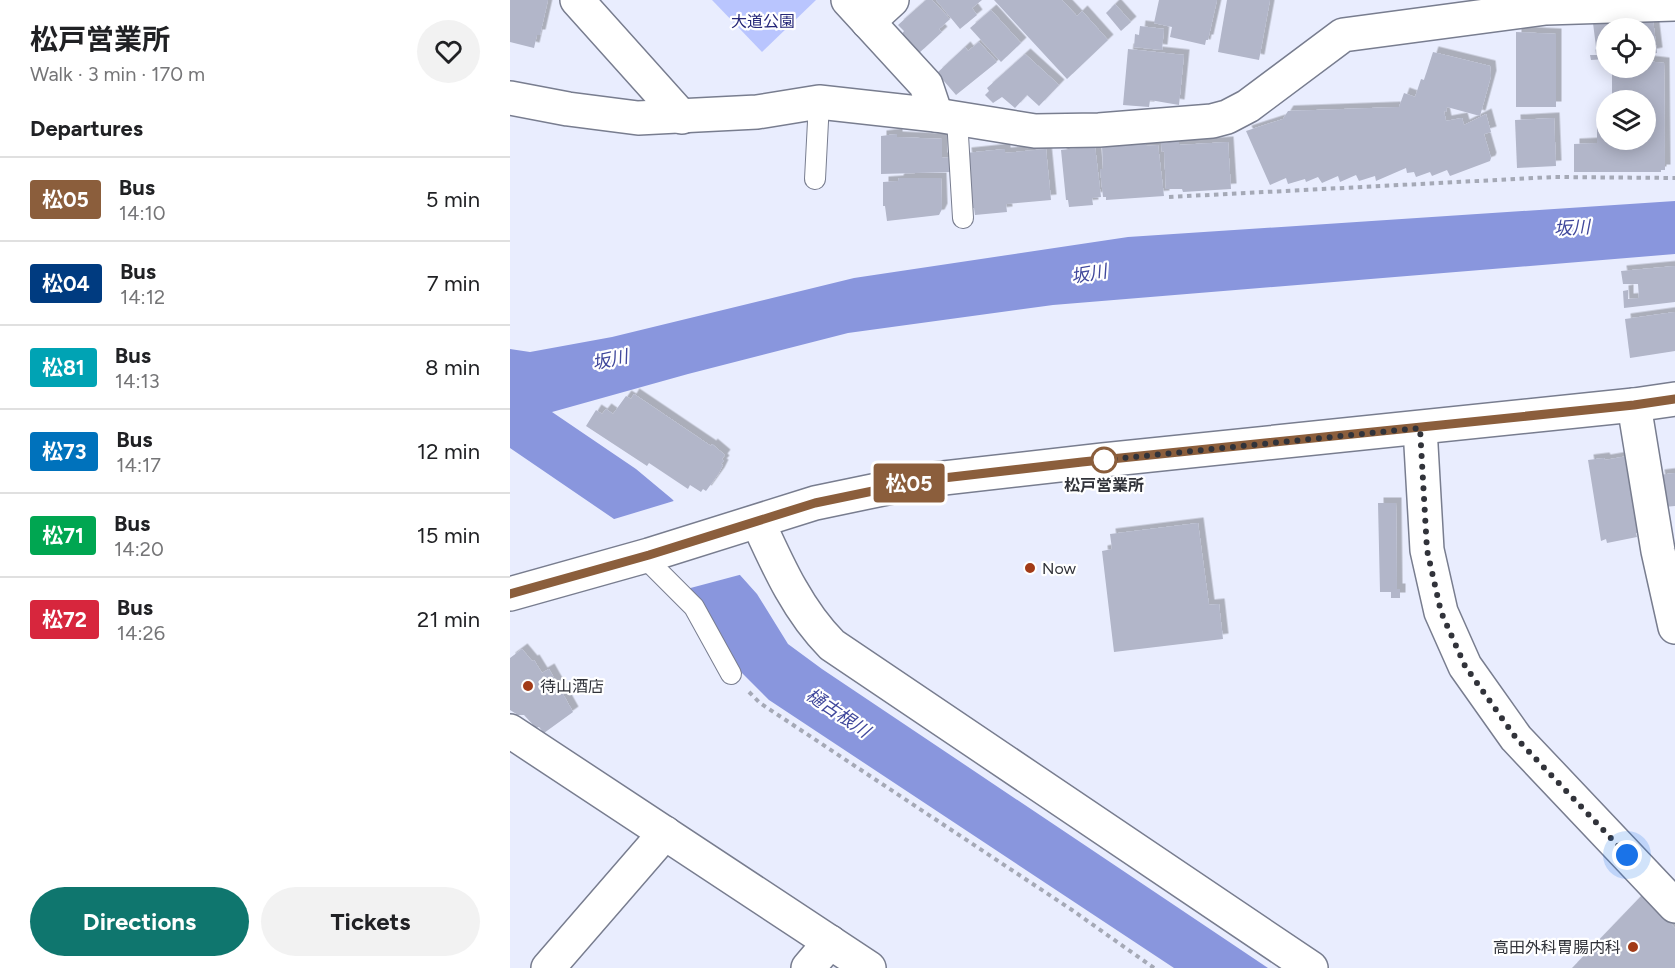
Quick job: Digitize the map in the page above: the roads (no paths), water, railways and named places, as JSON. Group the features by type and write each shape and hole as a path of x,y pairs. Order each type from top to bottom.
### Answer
{"street":[{"path":"577,0 682,117"},
{"path":"510,98 568,109 638,118 757,112 819,102 947,117 1035,131 1100,130 1212,122 1248,106 1343,35 1542,4 1675,4"},
{"path":"869,7 947,117"},
{"path":"510,594 646,556 815,503 926,480 1675,399"},
{"path":"1634,405 1658,551 1675,627"},
{"path":"1420,428 1427,550 1441,612 1465,666 1516,738 1675,906"},
{"path":"758,522 785,580 814,627 832,645 1311,968"},
{"path":"510,731 869,968"},
{"path":"548,968 665,833"},
{"path":"808,968 830,942"}],"lane":[{"path":"815,179 819,102"},
{"path":"947,117 963,218"},
{"path":"646,556 693,607 731,674"}],"water":[{"path":"1675,201 1675,254 1053,305 848,333 552,412 636,469 672,499 757,594 788,644 1268,968 1174,968 769,700 741,672 699,601 614,519 510,448 510,349 530,352 612,337 854,278 1128,237"}],"place":[{"name":"松戸営業所","path":"1104,460"},
{"name":"Now","path":"1030,568"},
{"name":"待山酒店","path":"528,686"},
{"name":"高田外科胃腸内科","path":"1633,947"}],"park label":[{"name":"大道公園","path":"763,21"}],"water label":[{"name":"坂川","path":"1572,228"},
{"name":"坂川","path":"1089,274"},
{"name":"坂川","path":"610,360"},
{"name":"樋古根川","path":"838,713"}]}
